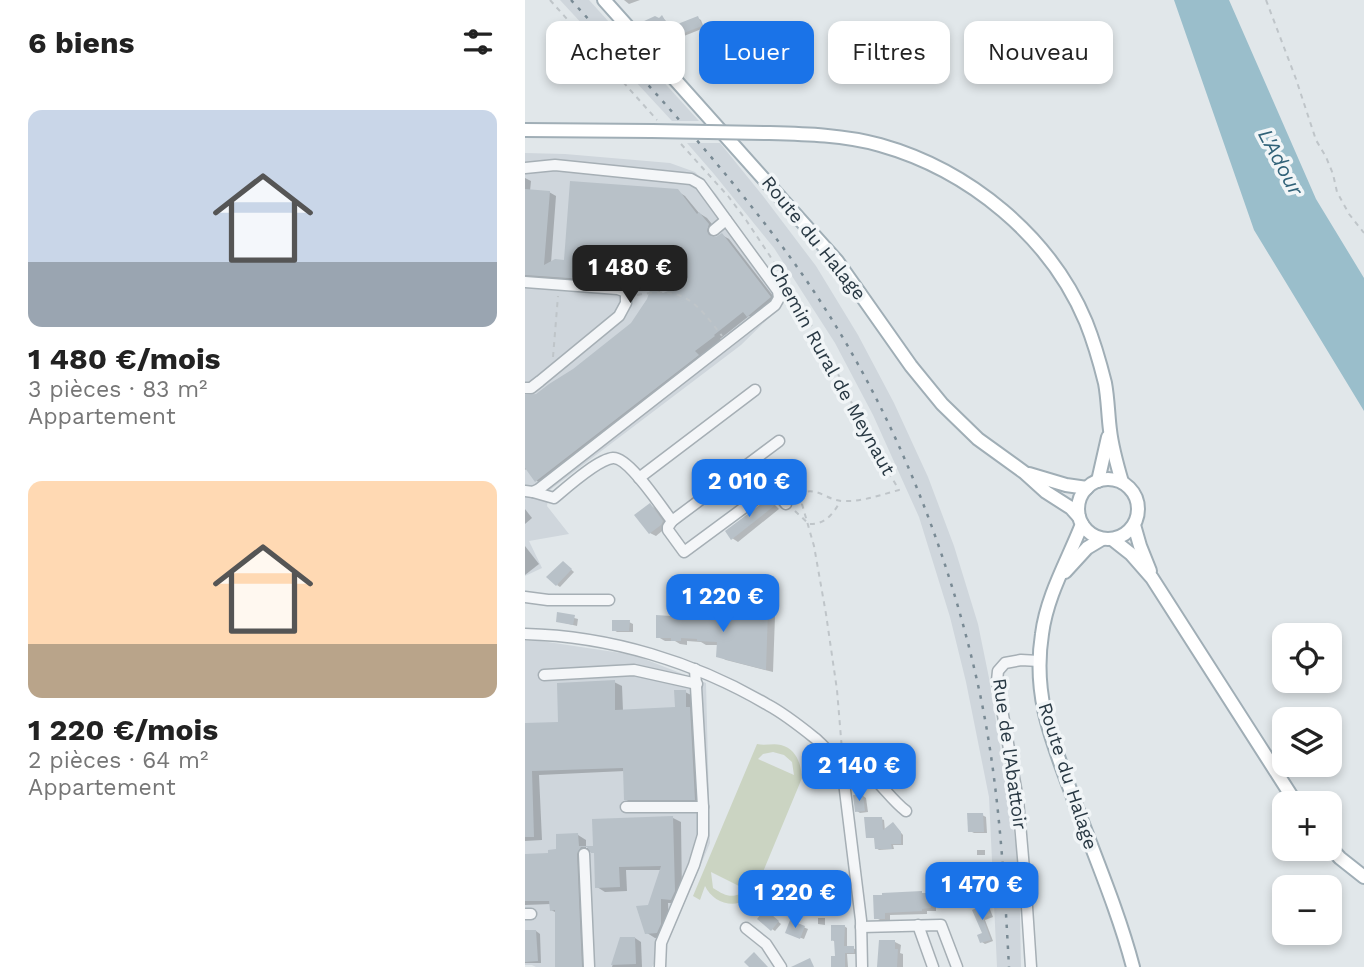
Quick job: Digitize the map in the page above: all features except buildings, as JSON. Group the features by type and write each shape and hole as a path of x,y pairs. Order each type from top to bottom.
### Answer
{"main road":[{"name":"Route du Halage","path":"604,0 837,261 925,385 978,439 1071,508 1080,520 1046,615 1039,661 1042,705 1047,727 1133,967"},
{"path":"525,130 658,129 844,137 913,155 945,170 1001,208 1028,235 1069,290 1085,321 1097,355 1105,385 1115,458 1122,482"},
{"path":"1110,430 1093,484 1079,501 1080,520 1090,534 1107,539 1131,554 1152,578 1288,791"},
{"name":"Route du Halage","path":"1025,473 1066,485 1093,484"},
{"path":"1093,484 1106,479 1122,482 1129,487 1137,500 1139,509 1135,525 1121,537 1107,539"},
{"path":"1135,525 1152,578"},
{"name":"Route du Halage","path":"1058,580 1087,548 1107,539"},
{"path":"1342,860 1364,877"}],"street":[{"path":"525,168 555,165 691,178 699,184 726,220 778,291 779,298 775,305 539,489 529,491"},
{"path":"714,230 726,220"},
{"path":"525,282 618,289 626,292 626,303 619,317 531,387 525,388"},
{"path":"639,478 755,390"},
{"path":"779,441 671,521 668,530 684,552 772,487 786,504"},
{"path":"529,491 554,498 598,464 612,458 618,459 630,466 671,521"},
{"path":"525,597 548,600 609,600"},
{"path":"525,634 551,635 618,646 675,661 724,681 770,706 843,761 861,768 906,811"},
{"name":"Rue de l'Abattoir","path":"1031,967 1018,800 997,681 998,671 1005,663 1039,661"},
{"path":"660,967 661,943 694,865 703,835 695,669"},
{"path":"544,674 634,670 697,684"},
{"path":"843,761 861,927 862,967"},
{"path":"626,807 703,807"},
{"path":"584,854 589,967"},
{"path":"918,925 933,967"},
{"path":"861,927 941,925 957,967"},
{"path":"746,928 766,944 781,967"}],"path":[{"path":"549,0 636,98 658,129"},
{"path":"1266,0 1317,140 1333,174 1336,192 1364,233"},
{"name":"Chemin Rural de Meynaut","path":"674,136 728,196 770,256 829,355 866,433 899,490 866,500 840,501 812,490 805,492 802,504 809,524 828,626 843,761"},
{"path":"559,285 553,352 559,365"},
{"path":"626,297 669,291 684,297 704,313 727,342"},
{"path":"786,504 809,524 818,524 836,511 840,501"}],"shaded area":[{"path":"560,0 589,0 608,21 579,21"},
{"path":"638,84 665,84 699,121 672,121"},
{"path":"687,143 720,143 816,266 858,335 894,403 928,477 954,546 978,624 989,678 1019,864 1021,967 997,967 989,797 950,617 919,517 873,415 835,343 774,248"},
{"path":"525,153 670,163 695,172 716,194 783,292 781,306 741,345 550,490 547,506 569,534 529,541 542,568 525,576"},
{"path":"525,641 634,655 706,683 710,843 672,933 652,967 525,965"}],"green space":[{"path":"757,744 778,744 786,747 797,757 802,778 755,892 746,900 734,904 712,896 705,886 700,900 693,896","holes":["773,752 784,755 792,762 794,775 758,759 763,754","711,872 747,890 734,896 722,893 713,888"]}],"water":[{"name":"L'Adour","path":"1174,0 1229,0 1316,199 1364,278 1364,411 1254,230"}],"railway":[{"path":"571,0 701,145 775,237 812,288 845,342 903,454 948,573 980,694 996,796 1009,967"}]}
